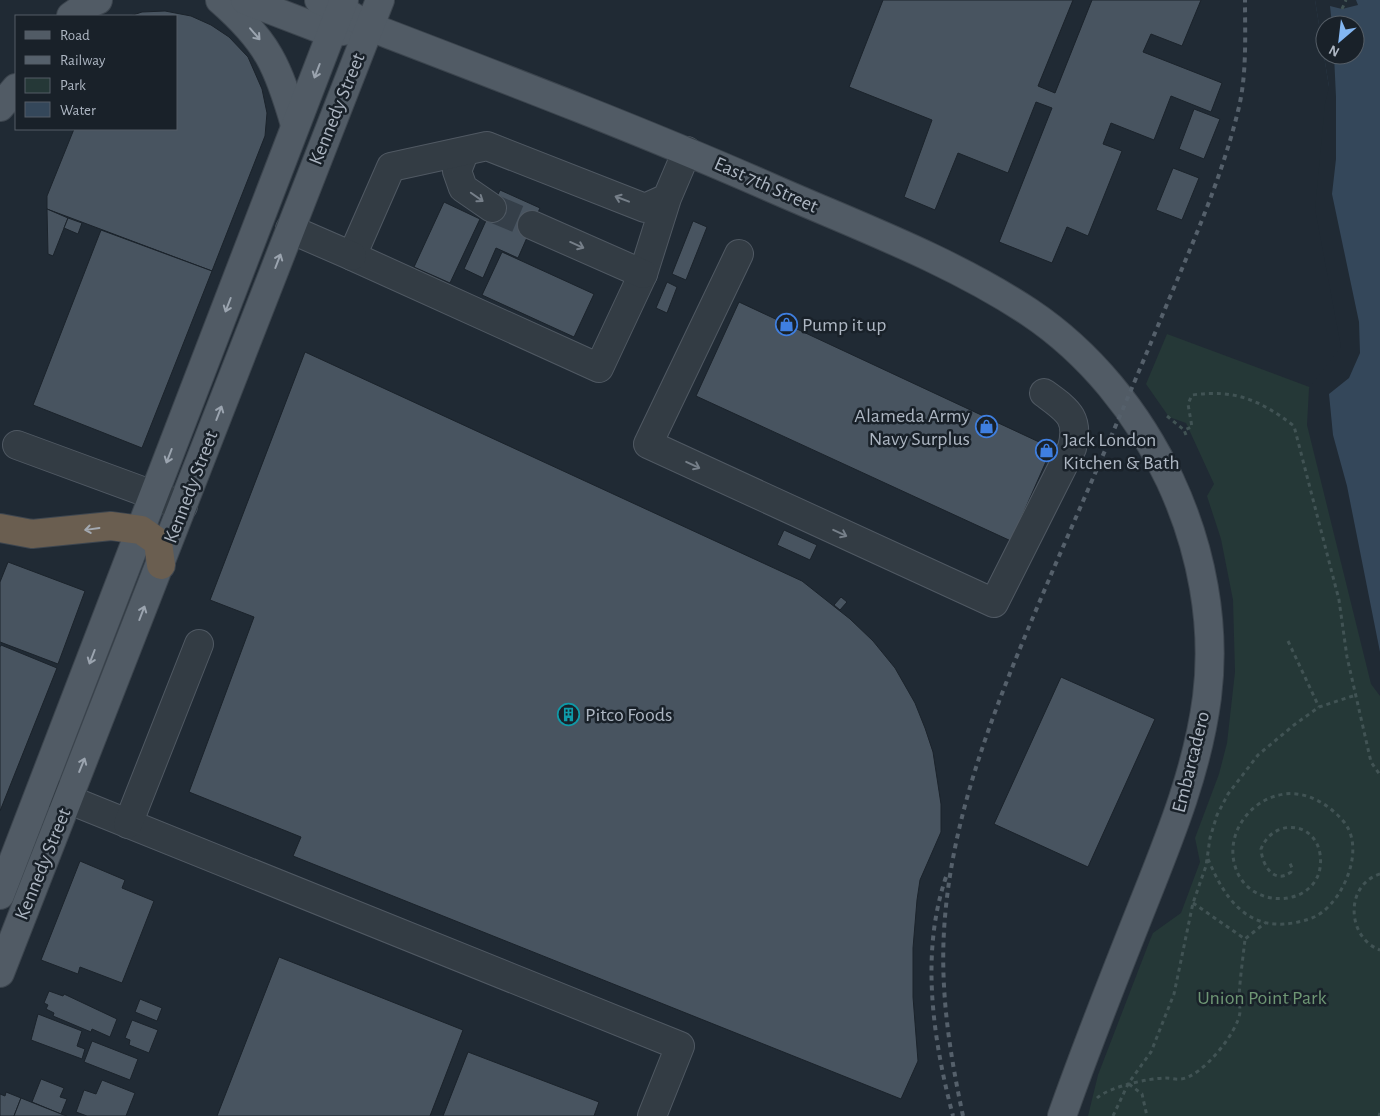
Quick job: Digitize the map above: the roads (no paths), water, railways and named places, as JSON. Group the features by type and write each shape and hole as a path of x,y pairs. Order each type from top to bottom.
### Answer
{"highway":[{"path":"0,528 32,534 112,526 141,530 158,542 161,565"}],"main road":[{"path":"72,15 88,4 98,0"},
{"path":"220,0 242,18 264,44 282,79 295,125"},
{"name":"East 7th Street","path":"245,0 334,11 370,27 687,151 911,249 973,280 1030,313 1077,350 1125,404"},
{"name":"Kennedy Street","path":"0,973 161,565 380,0"},
{"name":"Kennedy Street","path":"0,895 295,125 334,11"},
{"path":"0,107 15,89"},
{"name":"Embarcadero","path":"1062,1116 1188,787 1207,694 1208,636 1201,574 1184,513 1154,447 1125,404"}],"lane":[{"path":"352,256 391,167 464,153 487,146 645,208 667,198"},
{"path":"290,229 600,368 643,274 667,198 687,151"},
{"path":"464,153 457,171 464,188 492,208"},
{"path":"532,225 643,274"},
{"path":"739,254 648,444 994,603 1072,448 1076,432 1068,411 1044,393"},
{"path":"18,445 183,506"},
{"path":"128,824 199,644"},
{"path":"41,788 680,1046 652,1116"}],"water":[{"path":"1315,0 1380,0 1380,693 1312,388 1344,348 1332,280 1329,87 1325,65 1365,65 1365,15 1317,15"}],"tunnel":[{"path":"492,208 532,225"}],"railway":[{"path":"963,1116 953,1067 946,1017 943,968 945,917 959,827 985,740 1018,654 1183,266 1223,163 1238,111 1243,84 1245,0"},
{"path":"946,877 938,906 933,936 932,996 940,1057 953,1116"}],"place":[{"name":"Pump it up","path":"786,325"},
{"name":"Alameda Army Navy Surplus","path":"986,427"},
{"name":"Jack London Kitchen & Bath","path":"1047,451"},
{"name":"Pitco Foods","path":"569,715"}],"park label":[{"name":"Union Point Park","path":"1262,998"}]}
